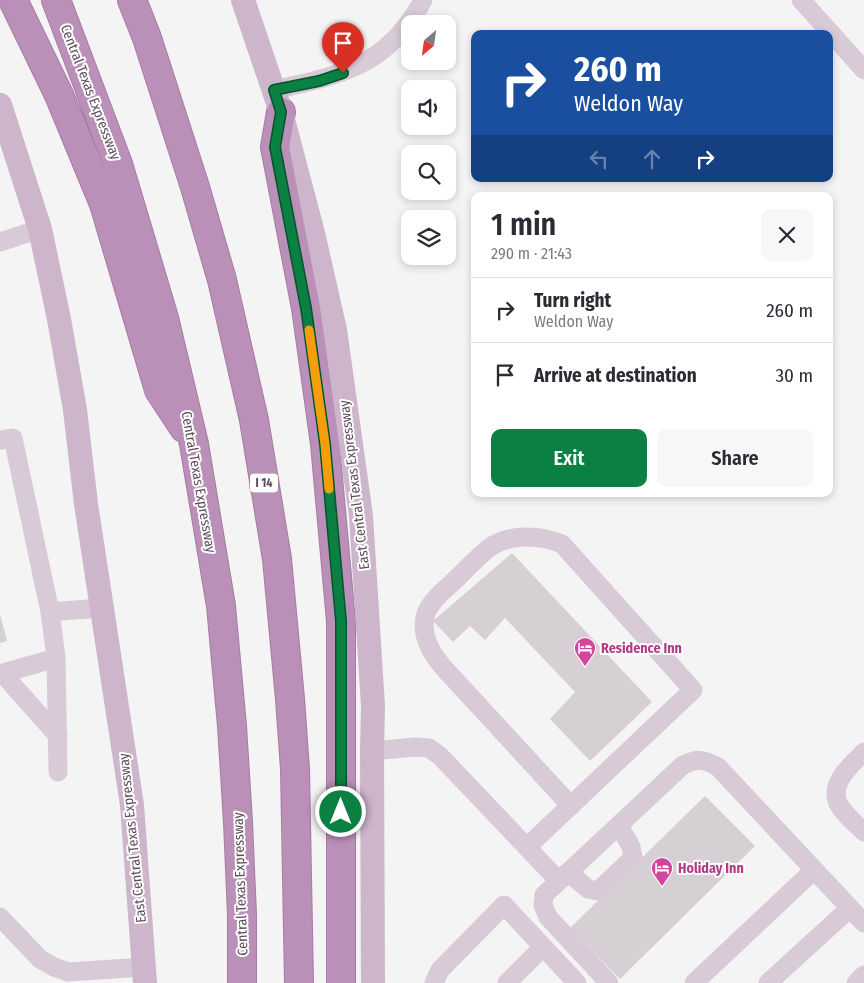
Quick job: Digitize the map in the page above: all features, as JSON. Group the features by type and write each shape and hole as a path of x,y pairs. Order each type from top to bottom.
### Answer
{"highway":[{"path":"13,0 59,95 104,204 159,390 194,444"},
{"name":"Central Texas Expressway","path":"56,0 118,164 164,318 194,444 221,606 232,726 239,831 242,983"},
{"name":"I 14","path":"132,0 148,38 196,187 222,280 254,420 277,559 296,769 299,983"},
{"path":"277,101 275,147 306,308 325,444 341,621 341,983"}],"main road":[{"name":"East Central Texas Expressway","path":"243,0 277,101 313,233 335,330 361,516 374,706 372,751 373,983"},
{"name":"East Central Texas Expressway","path":"0,105 40,230 59,319 75,410 101,608 132,805 145,975"}],"street":[{"path":"277,101 319,81 364,64 383,51 402,33 424,0"},
{"path":"801,0 828,30"},
{"path":"833,36 864,70"},
{"path":"0,242 40,230"},
{"path":"0,440 13,438 50,612 56,658 58,772"},
{"path":"527,847 571,806 693,690 562,544 549,538 536,537 508,540 490,547 431,604 425,617 424,633 431,651 442,666 571,806"},
{"path":"50,612 101,608"},
{"path":"56,658 2,674 58,736"},
{"path":"372,751 415,747 429,748 440,756 527,847 564,877 588,889 598,891 633,858 631,847 619,825"},
{"path":"864,752 847,769 837,785 835,795 840,807 864,832"},
{"path":"609,983 548,917 543,905 544,896 682,766 695,760 706,761 718,767 864,923"},
{"path":"694,983 814,870"},
{"path":"434,983 440,970 504,905 577,983"},
{"path":"768,983 850,908"},
{"path":"0,917 40,959 54,967 68,972 145,975"},
{"path":"507,983 543,947"},
{"path":"856,983 864,976"}],"building":[{"name":"Residence Inn","path":"512,553 652,702 590,761 550,719 575,692 505,618 485,640 470,626 453,642 433,621"},
{"path":"0,614 7,641 0,643"},
{"name":"Holiday Inn","path":"705,796 755,846 620,979 570,928"}],"slow traffic":[{"path":"309,330 325,444 329,489"}],"place":[{"name":"Residence Inn","path":"585,667"},
{"name":"Holiday Inn","path":"662,887"}],"route":[{"path":"341,812 341,621 325,444 306,308 275,147 281,112 274,90 319,81 343,73"}]}
